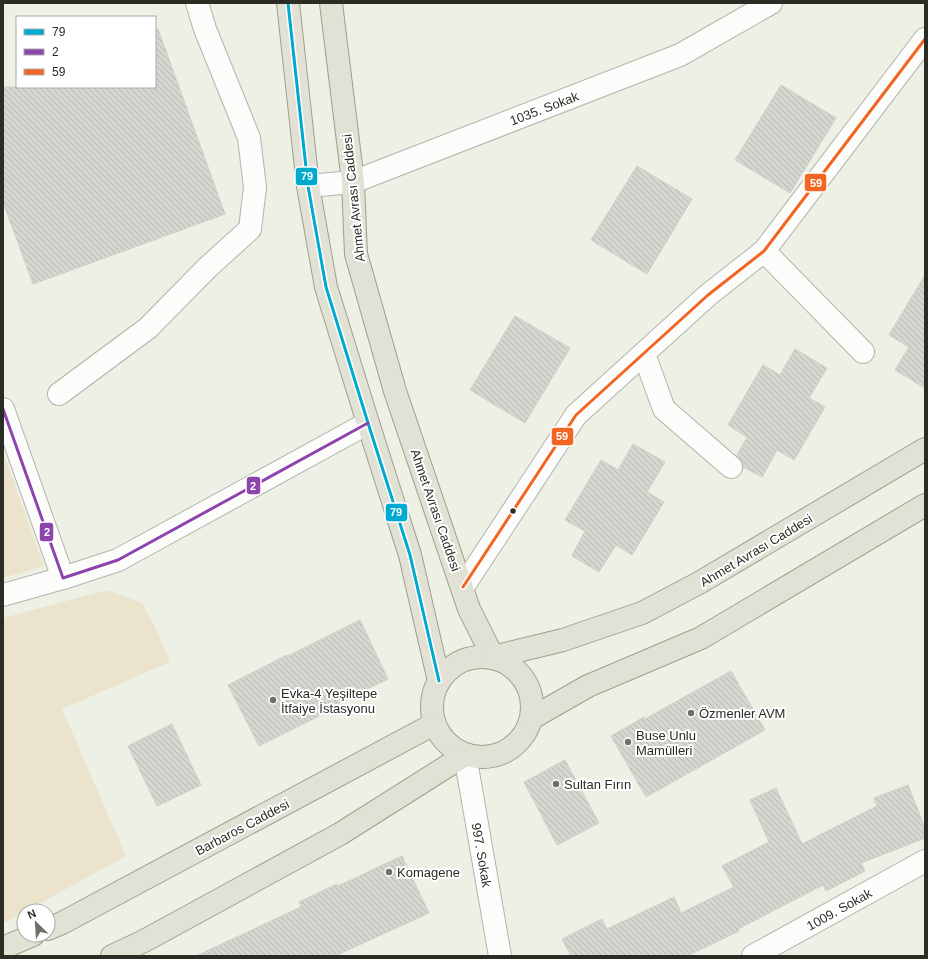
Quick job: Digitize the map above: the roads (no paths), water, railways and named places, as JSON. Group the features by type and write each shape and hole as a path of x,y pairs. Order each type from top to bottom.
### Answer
{"main road":[{"path":"288,3 308,186 326,287 410,555 439,680"},
{"name":"Ahmet Avrası Caddesi","path":"331,3 353,182 356,254 395,391 463,587 469,609 493,657 564,640 642,613 699,584 925,449"},
{"path":"532,718 588,686 701,638 925,505"},
{"path":"477,656 493,657 508,663 520,673 529,687 533,702 532,718 525,734 513,747 498,755 481,758 465,755 451,747 441,737 434,724 432,709 433,695 439,680 449,669 462,660 477,656"},
{"name":"Barbaros Caddesi","path":"56,926 434,724"},
{"path":"112,956 144,941 340,834 465,755"},
{"path":"3,948 16,942"}],"street":[{"path":"59,394 148,328 208,268 250,229 255,187 249,138 205,29 197,3"},
{"name":"1035. Sokak","path":"308,186 353,182 680,55 771,3"},
{"path":"463,587 576,415 708,295 764,251 925,39"},
{"path":"764,251 863,352"},
{"path":"644,354 664,409 732,468"},
{"path":"3,409 63,578"},
{"path":"3,595 63,578 118,560 368,423"},
{"name":"997. Sokak","path":"465,755 500,956"},
{"name":"1009. Sokak","path":"768,953 925,861"}],"place":[{"name":"Evka-4 Yeşiltepe İtfaiye İstasyonu","path":"273,700"},
{"name":"Özmenler AVM","path":"691,713"},
{"name":"Buse Unlu Mamülleri","path":"628,742"},
{"name":"Sultan Fırın","path":"556,784"},
{"name":"Komagene","path":"389,872"}]}
